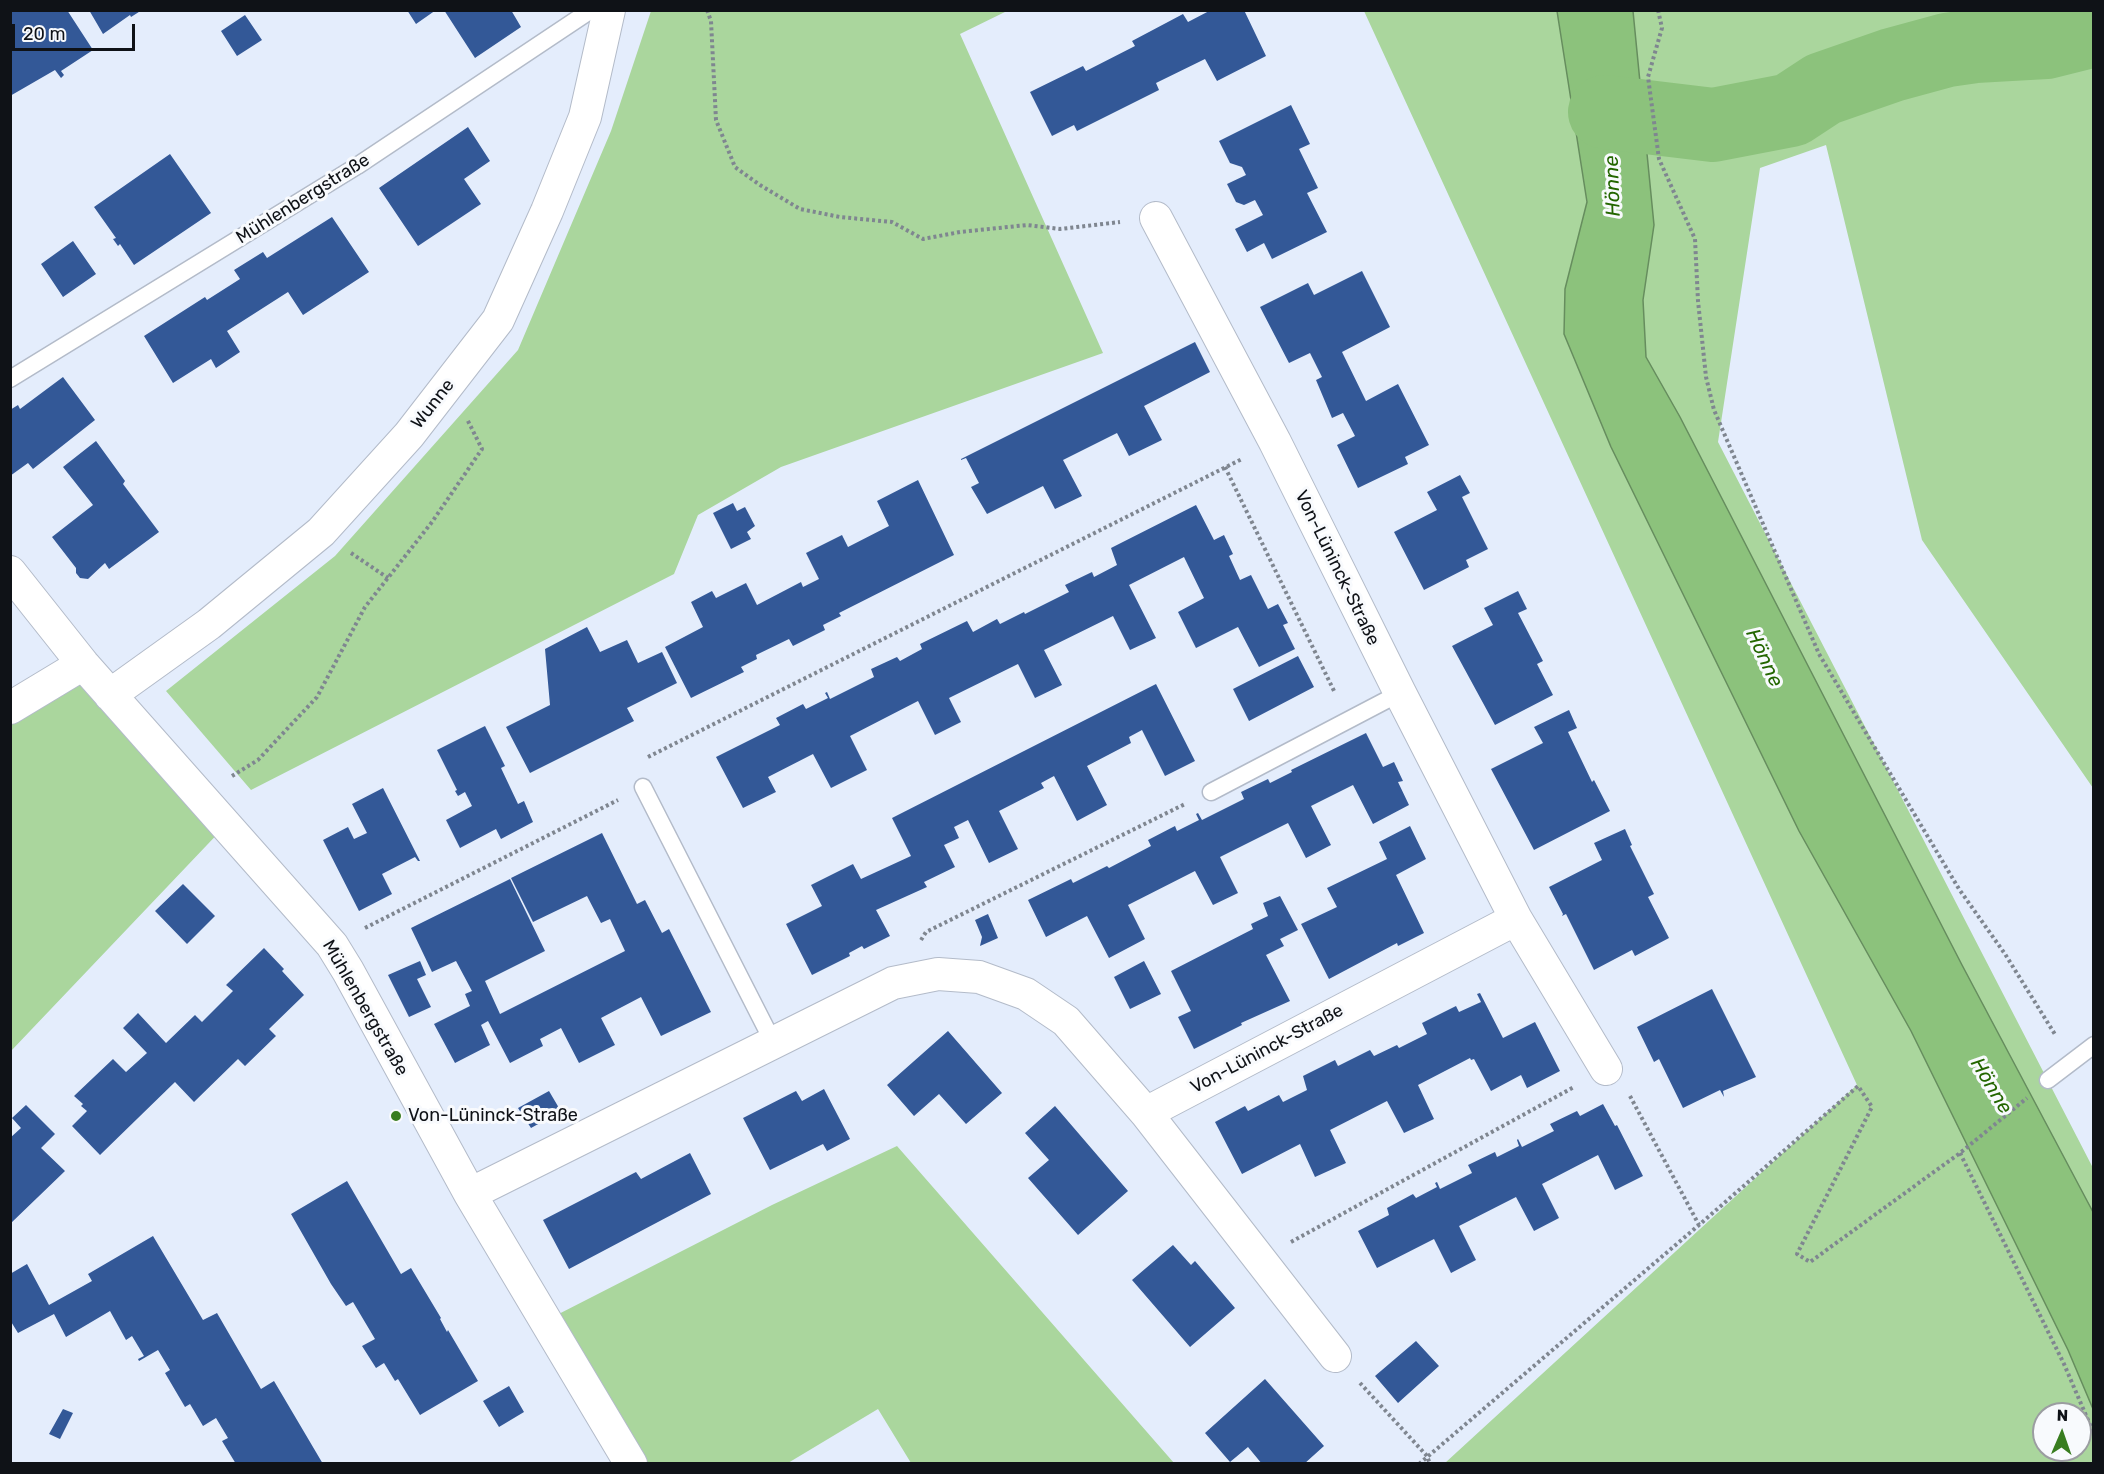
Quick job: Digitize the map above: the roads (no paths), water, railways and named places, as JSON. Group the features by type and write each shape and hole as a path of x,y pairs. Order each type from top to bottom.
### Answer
{"street":[{"name":"Wunne","path":"110,695 210,624 321,532 409,435 498,320 547,211 585,117 609,10"},
{"name":"Von-Lüninck-Straße","path":"1156,218 1275,442 1516,919 1606,1069"},
{"name":"Mühlenbergstraße","path":"10,572 83,664 332,945 348,970 470,1194 631,1464"},
{"path":"10,708 83,664"},
{"name":"Von-Lüninck-Straße","path":"1146,1113 1516,919"},
{"path":"470,1194 893,983 938,974 979,977 1026,993 1066,1021 1146,1113 1335,1356"}],"lane":[{"name":"Mühlenbergstraße","path":"10,379 357,166 591,10"},
{"path":"1212,792 1400,693"},
{"path":"643,787 773,1042"},
{"path":"2048,1080 2094,1045"}],"water":[{"name":"Hönne","path":"1557,11 1633,11 1654,225 1643,300 1646,357 1680,417 1962,965 2093,1212 2093,1409 2092,1402 2068,1350 1911,1031 1799,831 1611,447 1564,334 1565,289 1587,202"}],"waterway":[{"path":"1605,112 1713,125 1791,110 1823,89 1892,65 1947,50 2046,42 2094,30"}],"place":[{"name":"Von-Lüninck-Straße","path":"396,1116"}]}
